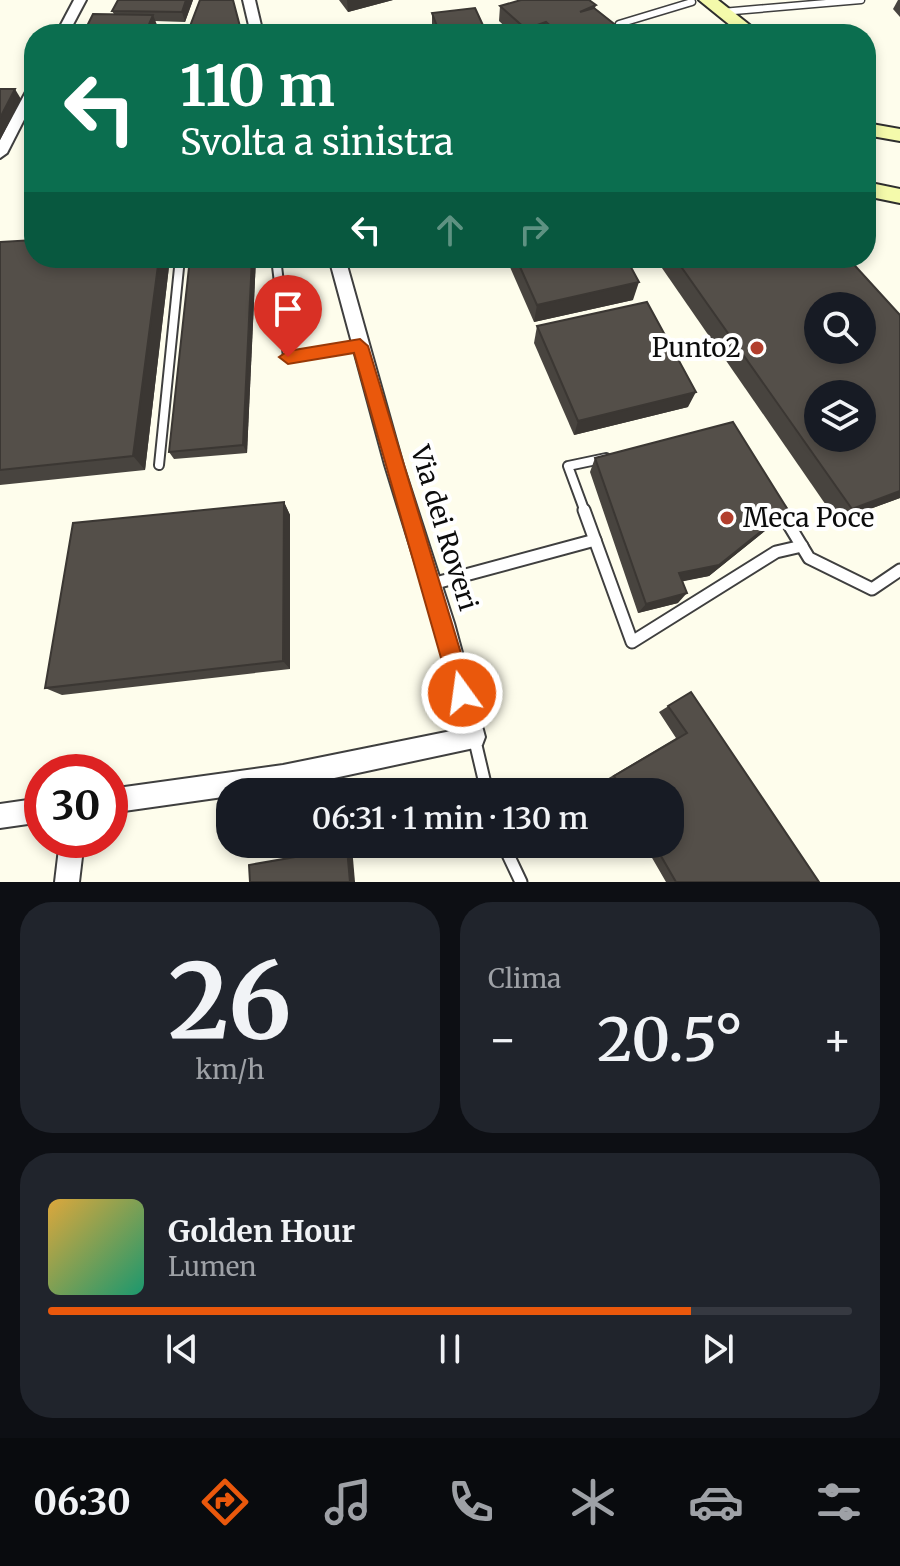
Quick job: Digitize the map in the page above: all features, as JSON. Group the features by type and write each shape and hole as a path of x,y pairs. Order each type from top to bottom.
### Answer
{"main road":[{"path":"696,1 731,7 744,24"},
{"path":"696,1 722,24"},
{"path":"876,191 900,196"}],"street":[{"path":"67,24 80,0"},
{"path":"249,0 255,24"},
{"path":"0,153 24,107"},
{"name":"Via dei Roveri","path":"340,268 474,737"},
{"path":"128,799 283,777 474,737"},
{"path":"0,816 24,813"},
{"path":"67,882 70,858"}],"lane":[{"path":"731,7 861,0"},
{"path":"619,24 696,1"},
{"path":"159,465 179,268"},
{"path":"277,268 288,357 360,346"},
{"path":"612,456 568,466 632,642 776,552 802,546"},
{"path":"770,494 809,558 872,589 900,570"},
{"path":"432,584 595,540"},
{"path":"474,737 484,778"},
{"path":"510,858 521,882"}],"building":[{"path":"118,0 186,0 182,12 112,11"},
{"path":"200,0 233,0 239,24 191,24"},
{"path":"521,0 589,0 596,5 580,12 594,8 614,24 520,24 500,6"},
{"path":"475,8 482,24 436,24 432,13"},
{"path":"93,14 153,15 149,24 88,24"},
{"path":"0,89 15,89 0,118"},
{"path":"24,241 24,268 158,268 133,456 0,470 0,242"},
{"path":"189,268 252,268 243,445 169,452"},
{"path":"520,268 631,268 639,282 537,305"},
{"path":"682,268 857,268 900,315 900,491 852,509 812,452 876,452 876,380 804,380 804,441"},
{"path":"647,302 696,392 578,421 537,326"},
{"path":"733,422 788,510 719,565 679,573 687,593 646,604 595,458"},
{"path":"284,502 283,661 45,688 73,523"},
{"path":"691,692 819,882 676,882 662,858 684,858 684,778 614,776 687,733 668,706"},
{"path":"289,858 348,858 350,882 250,882 249,865"}],"place":[{"name":"Punto2","path":"757,348"},
{"name":"Meca Poce","path":"727,518"}],"route":[{"path":"288,357 360,346 444,623 462,693"}]}
